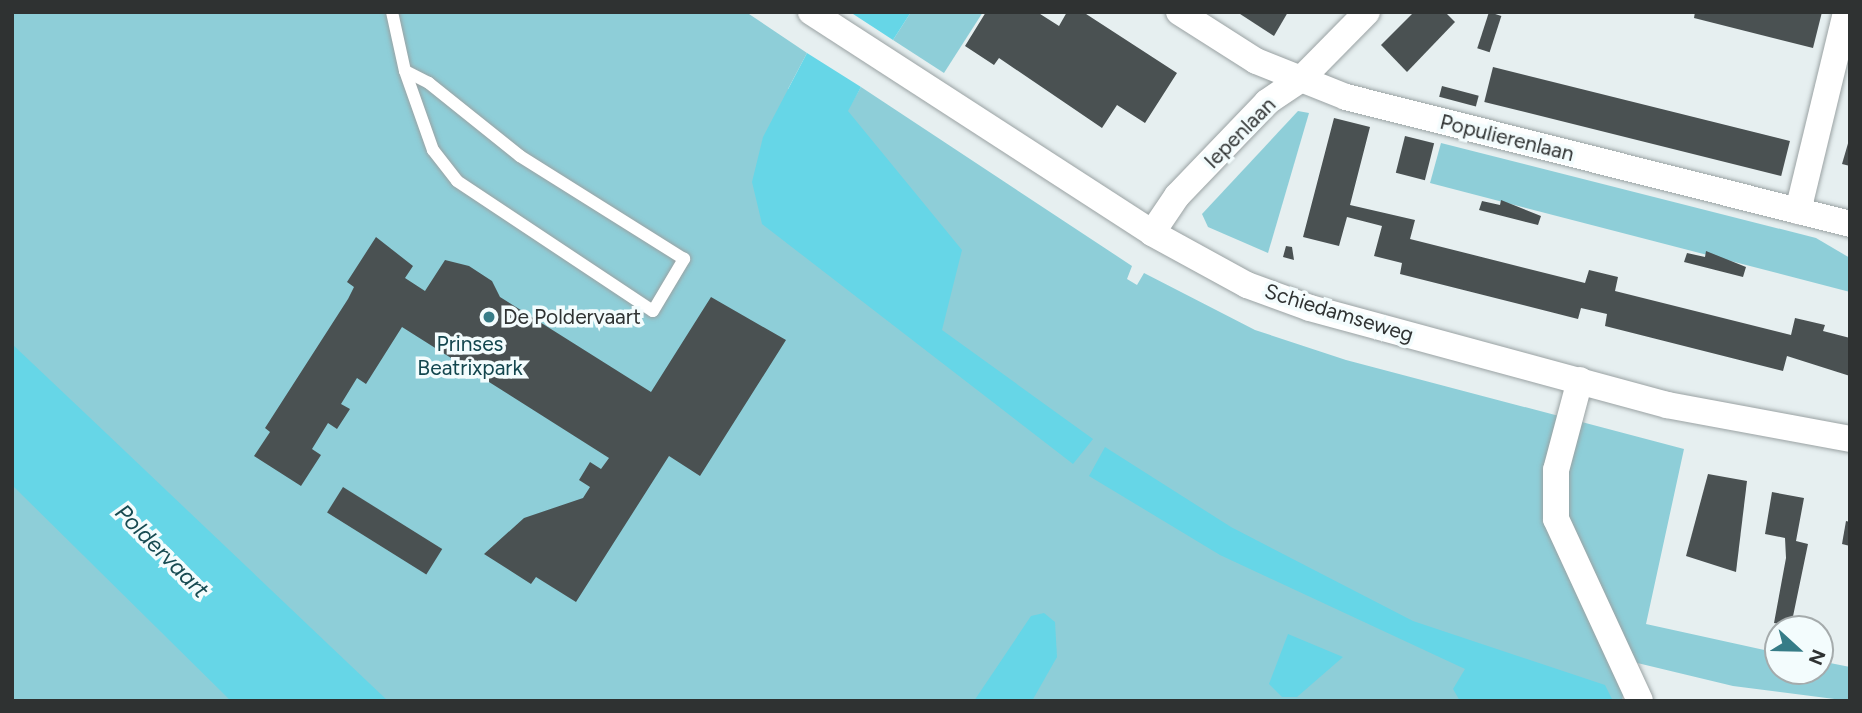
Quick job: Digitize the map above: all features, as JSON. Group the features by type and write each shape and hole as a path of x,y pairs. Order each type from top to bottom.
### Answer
{"street":[{"name":"Schiedamseweg","path":"811,12 1152,233 1237,280 1310,309 1667,405 1850,439"},
{"name":"Populierenlaan","path":"1179,12 1256,61 1300,80 1850,224"},
{"name":"Iepenlaan","path":"1152,233 1177,196 1267,102 1300,80 1367,12"},
{"path":"1798,211 1846,12"},
{"path":"1580,380 1556,470 1556,519 1640,701"}],"lane":[{"path":"392,12 405,71 433,150 457,181 653,311 684,259 520,156 429,83 405,71"}],"green space":[{"name":"Prinses Beatrixpark","path":"12,12 746,12 807,53 788,89 861,129 847,111 861,87 1132,266 1127,279 1137,285 1144,273 1255,330 1346,360 1684,449 1646,624 1764,650 1764,685 1834,685 1834,664 1850,667 1850,701 1733,686 1629,661 1622,701 12,701"},
{"path":"911,12 983,12 944,73 893,40"},
{"path":"1298,111 1309,113 1268,253 1208,227 1202,214"},
{"path":"1441,143 1816,238 1850,258 1850,292 1430,183"}],"water":[{"path":"850,12 911,12 893,40"},
{"path":"807,53 861,87 848,111 962,250 942,330 1093,439 1073,464 762,224 752,182 763,137"},
{"name":"Poldervaart","path":"12,344 388,701 231,701 12,485"},
{"path":"1105,447 1231,527 1413,621 1605,685 1613,701 1460,701 1453,689 1465,669 1220,555 1089,476"},
{"path":"1044,613 1055,622 1057,657 1032,701 974,701 1031,616"},
{"path":"1288,634 1343,657 1297,697 1282,697 1269,684"}],"building":[{"path":"986,12 1037,12 1059,26 1067,12 1083,12 1177,73 1145,123 1117,105 1102,128 999,58 994,65 965,46"},
{"path":"1237,12 1288,12 1274,36"},
{"path":"1414,12 1445,12 1455,22 1407,72 1381,45"},
{"path":"1489,12 1501,16 1490,52 1477,48"},
{"path":"1695,12 1822,12 1813,48 1694,18"},
{"path":"1493,67 1790,141 1781,176 1484,102"},
{"path":"1442,86 1479,96 1476,106 1439,97"},
{"path":"1334,118 1370,127 1350,205 1415,220 1410,239 1585,283 1589,270 1618,277 1615,291 1791,335 1795,318 1825,325 1823,331 1850,338 1850,376 1787,356 1783,371 1605,326 1607,314 1581,308 1578,319 1400,274 1402,263 1374,256 1382,226 1347,217 1339,246 1303,237"},
{"path":"1405,136 1434,143 1425,180 1396,173"},
{"path":"1850,140 1850,166 1842,164"},
{"path":"1501,200 1541,216 1538,225 1479,210 1482,201 1500,205"},
{"path":"376,237 413,266 405,278 425,291 445,260 469,266 492,281 500,297 651,392 711,297 786,340 700,476 669,456 576,602 536,577 531,584 484,554 524,518 583,498 590,487 579,480 590,462 601,469 609,458 402,327 366,384 357,378 341,404 350,409 337,429 328,423 312,449 321,455 301,486 254,456 270,432 265,428 348,299 354,287 347,282"},
{"path":"1286,246 1292,247 1294,260 1283,257"},
{"path":"1706,251 1746,267 1743,277 1684,262 1687,253 1705,257"},
{"path":"1708,474 1747,481 1736,572 1686,556"},
{"path":"343,487 442,549 426,574 327,512"},
{"path":"1772,492 1804,498 1796,541 1808,544 1793,615 1775,615 1786,558 1785,538 1765,534"},
{"path":"1846,521 1850,522 1850,546 1842,544"}],"place":[{"name":"De Poldervaart","path":"489,317"}]}
